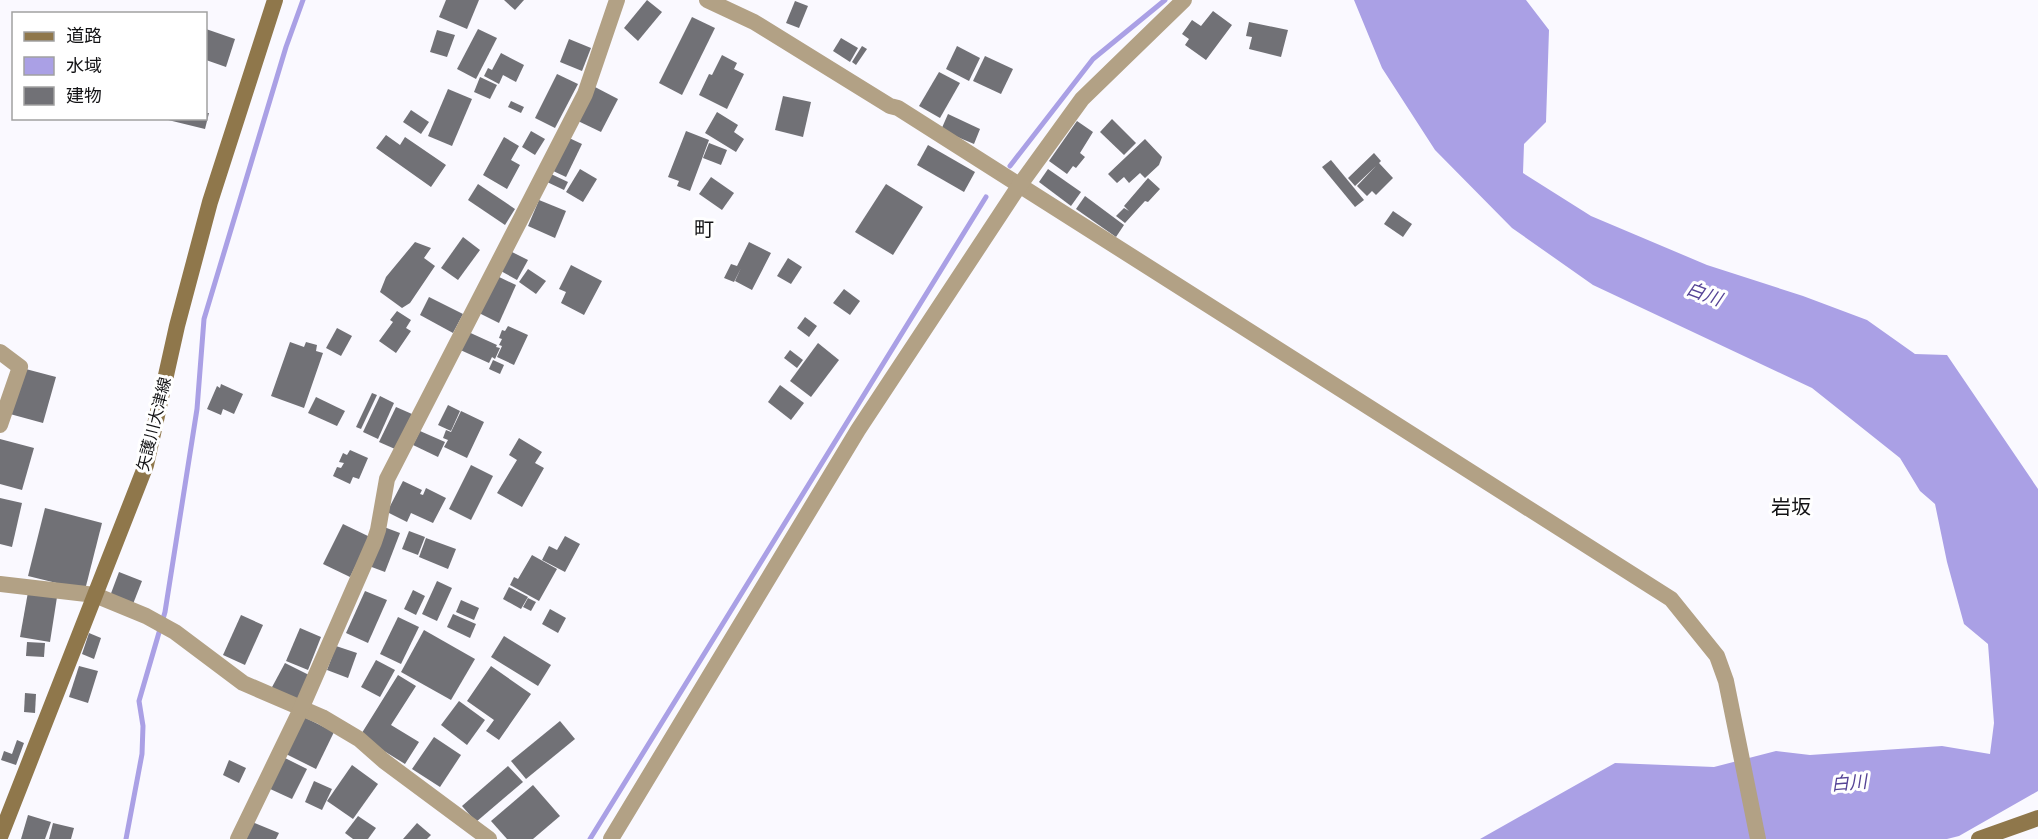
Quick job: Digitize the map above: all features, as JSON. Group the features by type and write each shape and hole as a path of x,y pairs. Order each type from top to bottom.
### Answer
{"main road":[{"name":"矢護川大津線","path":"0,837 146,465 177,326 210,202 275,0"},
{"path":"1979,839 2038,818"}],"street":[{"path":"238,839 301,709 374,542 387,479 585,94 617,0"},
{"path":"707,0 754,21 890,106 898,108 1671,598 1717,656 1726,681 1758,839"},
{"path":"611,839 858,430 1019,186 1082,99 1184,0"},
{"path":"0,352 20,367 0,425"},
{"path":"0,584 95,595 146,616 175,633 243,683 322,717 359,739 384,761 489,839"}],"water":[{"name":"白川","path":"1354,0 1526,0 1549,30 1546,122 1524,144 1523,173 1591,216 1707,265 1803,296 1867,320 1915,354 1947,355 2038,489 2038,791 1959,836 1947,839 1480,839 1615,763 1714,767 1776,751 1810,755 1942,746 1990,754 1994,723 1988,644 1964,624 1947,562 1935,504 1920,491 1900,458 1812,388 1593,285 1512,228 1435,150 1382,68"}],"building":[{"path":"446,0 479,0 467,29 439,17"},
{"path":"504,0 524,0 515,10"},
{"path":"647,0 662,12 638,41 624,28"},
{"path":"795,1 808,6 799,28 786,23"},
{"path":"1213,11 1232,25 1206,60 1185,45 1189,39 1182,34 1192,20 1201,26"},
{"path":"692,17 715,28 682,95 659,83"},
{"path":"1249,22 1288,30 1281,57 1249,49 1252,37 1246,36"},
{"path":"207,29 235,39 226,67 207,60"},
{"path":"478,29 497,38 476,79 457,69"},
{"path":"437,30 455,35 447,57 430,52"},
{"path":"841,38 858,48 850,62 833,51"},
{"path":"569,39 591,48 582,71 560,62"},
{"path":"862,46 867,49 856,65 852,62"},
{"path":"957,46 980,58 969,81 946,69"},
{"path":"501,53 524,65 516,82 503,75 499,84 484,76 488,68 492,70"},
{"path":"722,55 737,63 734,69 744,74 727,109 699,95"},
{"path":"985,56 1013,69 1001,94 973,81"},
{"path":"939,72 960,83 940,118 919,106"},
{"path":"557,74 578,84 555,128 535,118"},
{"path":"480,77 497,85 490,99 474,92"},
{"path":"595,87 618,99 601,132 578,121"},
{"path":"448,89 472,99 452,146 428,136"},
{"path":"783,96 811,102 803,137 775,130"},
{"path":"511,101 524,107 521,113 508,107"},
{"path":"411,110 429,122 421,134 403,122"},
{"path":"717,112 738,125 734,132 744,139 736,152 705,133"},
{"path":"207,113 209,113 205,129 168,120 207,120"},
{"path":"948,114 980,129 974,144 941,130"},
{"path":"1112,119 1136,143 1124,155 1100,132"},
{"path":"1077,121 1093,132 1080,153 1085,157 1076,168 1073,166 1067,174 1049,161"},
{"path":"531,131 545,139 535,155 522,147"},
{"path":"686,131 709,140 690,191 677,186 679,181 668,177"},
{"path":"386,135 400,145 405,137 446,165 431,187 376,148"},
{"path":"504,137 519,146 511,160 520,165 507,189 483,175"},
{"path":"567,137 582,144 566,177 551,170"},
{"path":"1145,139 1162,157 1159,165 1145,178 1140,173 1129,183 1124,177 1117,183 1108,174"},
{"path":"709,143 727,150 721,165 703,158"},
{"path":"928,145 975,172 964,192 917,165"},
{"path":"1374,153 1381,161 1379,163 1393,178 1376,195 1372,191 1367,196 1357,186 1376,166 1355,186 1348,178"},
{"path":"1331,160 1364,200 1355,207 1322,167"},
{"path":"580,169 597,179 583,202 566,192"},
{"path":"1048,169 1081,192 1071,206 1039,182"},
{"path":"551,174 568,182 564,190 547,182"},
{"path":"711,177 734,193 722,210 699,194"},
{"path":"1148,178 1160,189 1148,202 1145,201 1125,223 1116,216 1124,208 1129,211 1124,206"},
{"path":"478,184 515,209 505,225 468,200"},
{"path":"886,184 923,207 893,255 855,232"},
{"path":"1085,196 1124,225 1116,237 1076,209"},
{"path":"539,200 566,211 555,238 528,226"},
{"path":"1393,211 1412,224 1403,237 1384,224"},
{"path":"463,237 480,250 458,280 441,268"},
{"path":"415,242 431,248 424,258 435,266 410,303 402,308 380,292 386,277"},
{"path":"749,242 771,253 752,290 735,281 741,268 734,282 724,278 731,264 737,266"},
{"path":"510,251 528,260 517,280 499,270"},
{"path":"788,258 802,267 791,284 777,276"},
{"path":"571,265 602,281 584,315 561,303 566,292 559,289"},
{"path":"528,269 546,281 536,294 519,282"},
{"path":"497,276 516,285 499,323 479,313"},
{"path":"844,289 860,301 850,315 833,303"},
{"path":"429,297 463,314 453,333 420,315"},
{"path":"397,311 411,320 406,328 411,331 396,353 379,341 393,322 390,320"},
{"path":"805,317 817,326 809,337 797,328"},
{"path":"508,326 528,335 514,365 497,357 502,346 499,345 502,339 499,338 502,330 505,331"},
{"path":"337,328 352,336 341,356 326,348"},
{"path":"464,330 497,345 496,347 500,348 495,359 492,357 489,363 456,348"},
{"path":"290,342 304,347 306,342 317,345 316,351 323,353 304,408 271,396"},
{"path":"818,343 839,360 811,397 790,381"},
{"path":"790,350 803,360 797,368 784,358"},
{"path":"493,360 504,365 500,374 489,369"},
{"path":"22,368 56,377 43,423 10,414"},
{"path":"221,384 243,394 234,414 223,409 221,415 207,409 217,386 220,388"},
{"path":"780,385 804,403 791,420 768,402"},
{"path":"372,393 377,395 361,429 356,427"},
{"path":"380,396 394,403 378,439 363,432"},
{"path":"316,397 345,411 337,426 308,413"},
{"path":"448,405 460,411 451,431 438,425"},
{"path":"396,407 412,414 395,449 379,442"},
{"path":"461,411 484,422 467,458 444,447 448,440 443,438 446,430 451,432"},
{"path":"420,431 445,442 438,457 413,445"},
{"path":"519,438 542,452 535,463 544,468 522,507 497,493 517,460 509,455"},
{"path":"0,439 34,448 22,490 0,484"},
{"path":"350,450 368,458 359,479 353,477 350,484 333,476 337,467 341,468 344,463 339,462 343,453 347,455"},
{"path":"471,465 493,476 471,520 449,509"},
{"path":"403,481 422,490 420,494 423,495 426,488 446,498 433,523 411,513 407,522 387,512"},
{"path":"0,498 22,503 12,547 0,544"},
{"path":"45,508 102,523 85,590 28,576"},
{"path":"343,524 370,537 350,577 323,564"},
{"path":"384,527 400,533 385,572 369,566"},
{"path":"409,531 425,537 418,555 402,549"},
{"path":"565,536 580,544 565,572 542,560 549,546 557,550"},
{"path":"426,538 456,549 448,569 419,557"},
{"path":"532,555 557,569 539,601 510,585 514,577 518,579"},
{"path":"119,572 142,581 133,604 110,596"},
{"path":"437,581 452,588 437,621 422,614"},
{"path":"509,587 528,597 521,609 503,599"},
{"path":"413,590 425,596 416,615 404,609"},
{"path":"365,591 387,600 368,643 346,633"},
{"path":"28,592 57,597 50,642 20,637"},
{"path":"528,598 536,602 531,611 523,607"},
{"path":"461,600 479,608 474,620 456,612"},
{"path":"550,609 566,618 558,633 542,624"},
{"path":"453,614 476,624 470,638 447,627"},
{"path":"241,615 263,625 245,665 223,655"},
{"path":"398,617 419,627 401,664 380,654"},
{"path":"300,628 321,637 308,670 286,661"},
{"path":"424,630 475,659 451,700 401,672"},
{"path":"89,633 101,638 94,659 82,654"},
{"path":"504,636 551,665 538,686 491,657"},
{"path":"27,642 45,643 44,657 26,656"},
{"path":"336,646 357,653 348,678 327,670"},
{"path":"376,660 395,670 380,697 361,687"},
{"path":"285,663 311,676 297,702 271,689"},
{"path":"79,666 98,671 88,703 69,697"},
{"path":"491,666 531,694 499,740 486,731 494,720 467,701"},
{"path":"398,675 416,686 391,725 419,742 405,764 360,736"},
{"path":"25,693 36,694 35,713 24,712"},
{"path":"459,701 485,720 467,745 441,725"},
{"path":"302,716 334,732 316,769 284,753"},
{"path":"560,721 575,739 526,779 511,761"},
{"path":"434,737 461,755 440,787 412,769"},
{"path":"17,740 24,743 16,765 1,760 4,751 12,754"},
{"path":"283,757 307,769 292,799 268,788"},
{"path":"229,760 246,768 239,783 223,775"},
{"path":"352,765 378,784 353,819 327,801"},
{"path":"508,766 523,782 476,822 462,806"},
{"path":"314,781 332,789 322,810 305,802"},
{"path":"533,785 560,816 533,839 507,839 491,821"},
{"path":"28,815 51,822 45,839 21,839"},
{"path":"358,816 376,828 368,839 353,839 345,833"},
{"path":"252,822 279,833 276,839 245,839"},
{"path":"53,823 74,828 71,839 49,839"},
{"path":"417,823 431,835 427,839 403,839"}],"waterway":[{"path":"126,839 142,754 143,726 139,701 165,612 197,409 204,319 286,47 303,0"},
{"path":"1010,166 1093,59 1165,0"},
{"path":"590,839 986,197"}],"district":[{"name":"町","path":"704,229"},
{"name":"岩坂","path":"1791,507"}]}
